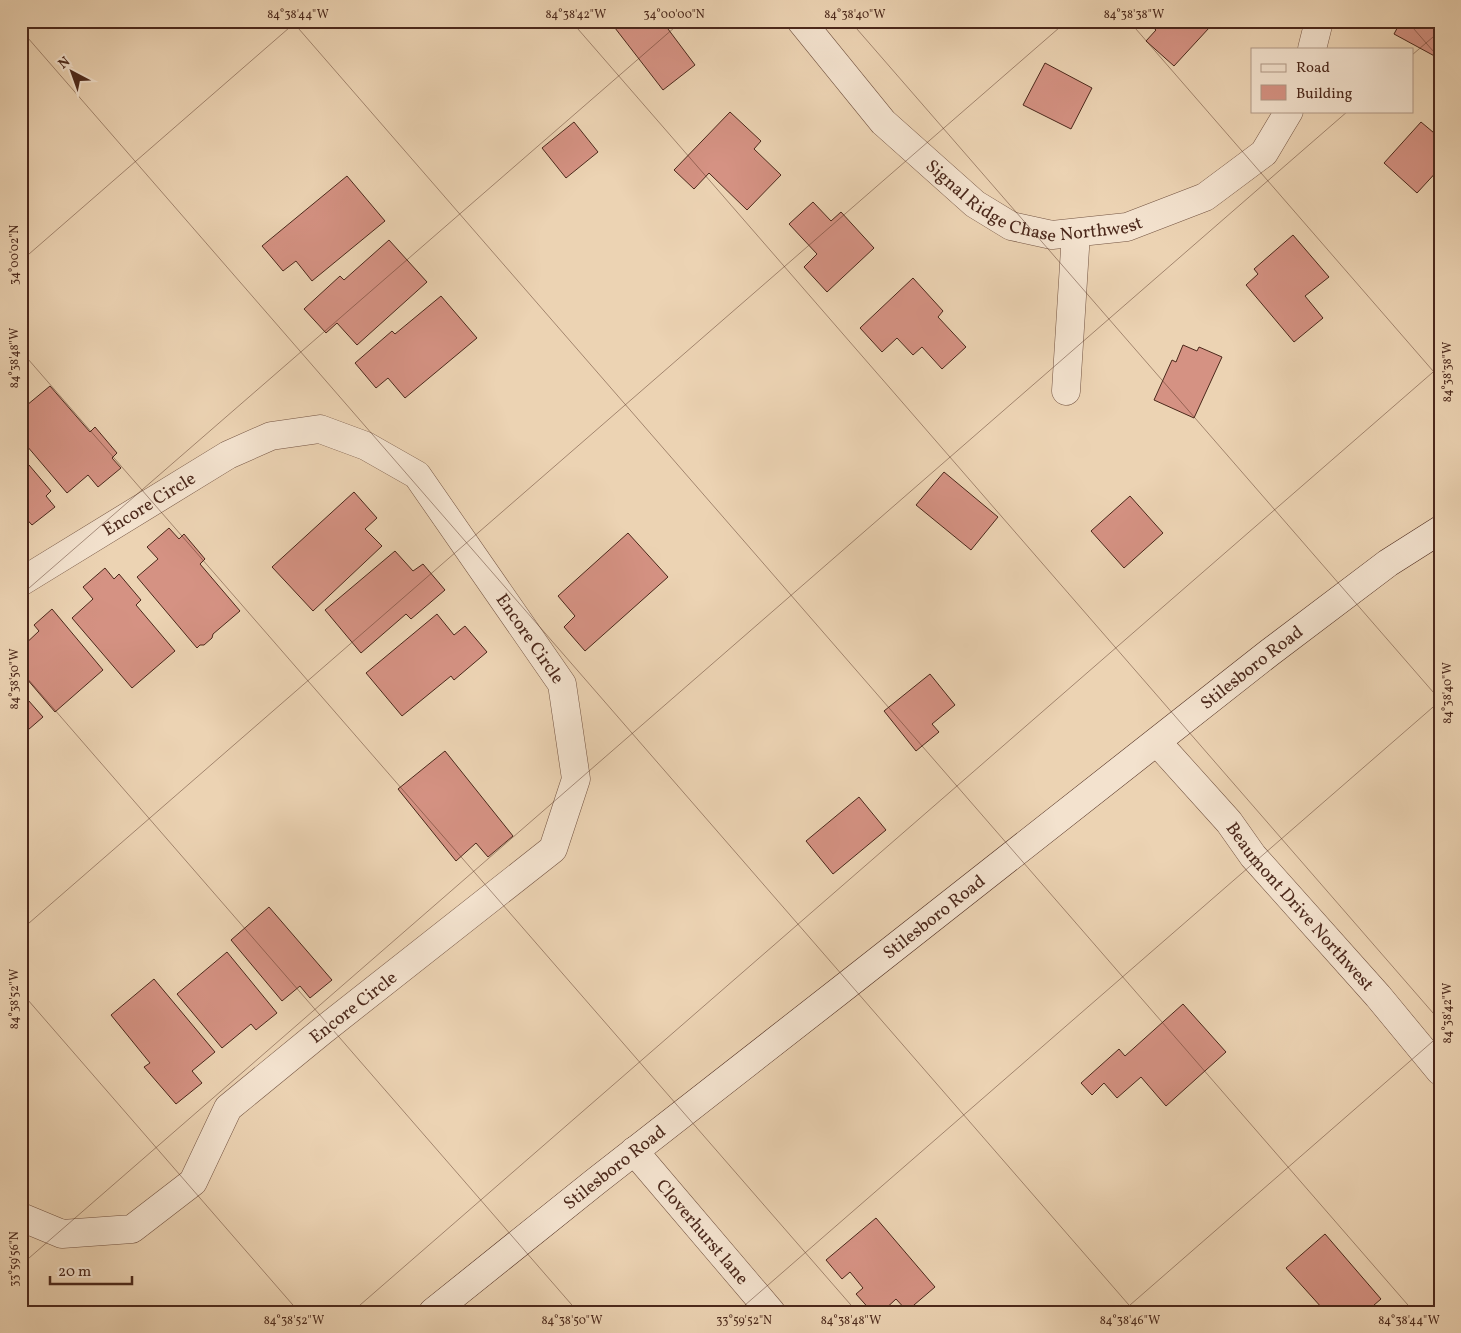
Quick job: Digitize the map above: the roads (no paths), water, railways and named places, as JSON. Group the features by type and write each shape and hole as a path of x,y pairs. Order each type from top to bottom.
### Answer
{"street":[{"name":"Signal Ridge Chase Northwest","path":"801,21 883,122 976,204 1010,226 1052,235 1127,227 1205,197 1264,153 1288,112"},
{"path":"1312,48 1319,21"},
{"path":"1066,391 1076,233"},
{"name":"Encore Circle","path":"21,582 228,455 271,436 320,429 366,446 417,475 562,684 576,779 553,849 322,1031 228,1108 194,1182 132,1229 62,1234 21,1216"},
{"name":"Stilesboro Road","path":"433,1312 1255,664 1366,579 1440,530"},
{"name":"Beaumont Drive Northwest","path":"1157,742 1230,822 1253,856 1378,996 1440,1071"},
{"name":"Cloverhurst lane","path":"634,1152 771,1312"}]}
